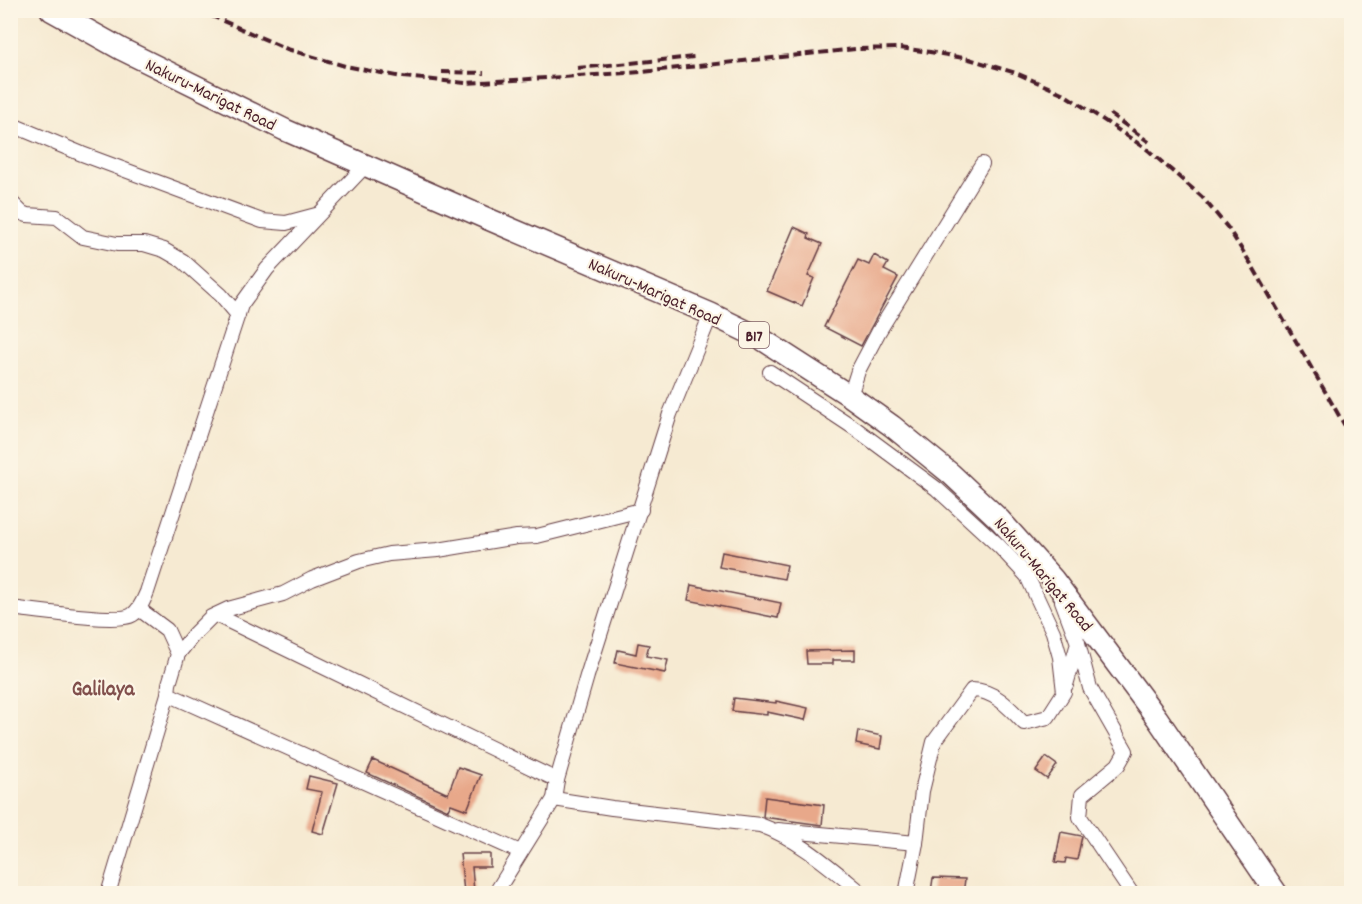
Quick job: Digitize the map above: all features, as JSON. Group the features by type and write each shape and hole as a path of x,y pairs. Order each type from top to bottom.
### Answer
{"main road":[{"name":"Nakuru-Marigat Road","path":"51,10 202,90 365,166 711,314 760,338 892,426 951,474 1000,520 1053,579 1157,718 1277,894"}],"street":[{"path":"10,124 82,154 262,221 286,223 305,220 320,214"},
{"path":"850,396 858,371 879,332 982,164"},
{"path":"10,608 112,618 130,617 139,609 147,592 241,305 267,269 365,166"},
{"path":"10,201 27,215 57,217 83,237 117,244 144,244 164,250 183,261 221,295 238,315"},
{"path":"495,894 554,799 557,780 590,665 670,414 711,314"},
{"path":"770,372 856,429 937,489 999,546 1027,576 1053,632 1060,657 1064,692"},
{"path":"108,894 178,654 194,634 216,615 228,609 283,594 312,579 359,561 389,554 438,550 517,537 537,536 641,510"},
{"path":"1053,579 1078,643 1090,688 1126,751 1118,765 1082,795 1080,817 1132,894"},
{"path":"139,609 167,630 178,654"},
{"path":"216,615 557,780"},
{"path":"906,894 916,843 922,791 934,742 972,690 984,690 1007,705 1024,723 1048,717 1064,692 1078,643"},
{"path":"168,694 520,852"},
{"path":"554,799 760,825 775,830 916,843"},
{"path":"775,830 801,846 863,894"}],"building":[{"path":"794,227 809,234 808,238 822,244 808,276 814,278 802,306 767,291"},
{"path":"874,255 888,263 884,270 898,277 861,346 824,327 858,260 869,265"},
{"path":"722,552 787,565 784,579 719,567"},
{"path":"691,585 781,603 778,618 688,600"},
{"path":"638,643 649,645 646,656 668,660 665,673 615,663 618,650 636,654"},
{"path":"855,650 855,660 833,660 833,664 807,664 806,651"},
{"path":"734,698 776,703 776,701 808,708 805,720 767,712 767,715 732,711"},
{"path":"858,731 882,736 880,749 856,744"},
{"path":"1046,757 1057,765 1047,779 1036,771"},
{"path":"373,760 448,794 458,767 481,775 467,810 451,804 448,810 367,773"},
{"path":"309,776 338,783 323,834 312,831 322,792 306,789"},
{"path":"765,797 824,805 822,825 763,817"},
{"path":"1061,832 1082,836 1077,860 1066,858 1065,863 1055,862"},
{"path":"460,854 490,854 490,867 472,867 474,892 464,892"},
{"path":"933,878 965,879 963,894 931,892"}],"railway":[{"path":"198,10 287,49 345,66 402,77 466,83 642,72 855,49 900,48 969,59 1016,73 1062,93 1093,113 1148,150 1202,197 1228,228 1253,267 1352,438"},
{"path":"577,68 694,57"},
{"path":"442,72 484,73"},
{"path":"1110,114 1149,142"}],"district":[{"name":"Galilaya","path":"103,688"}]}
